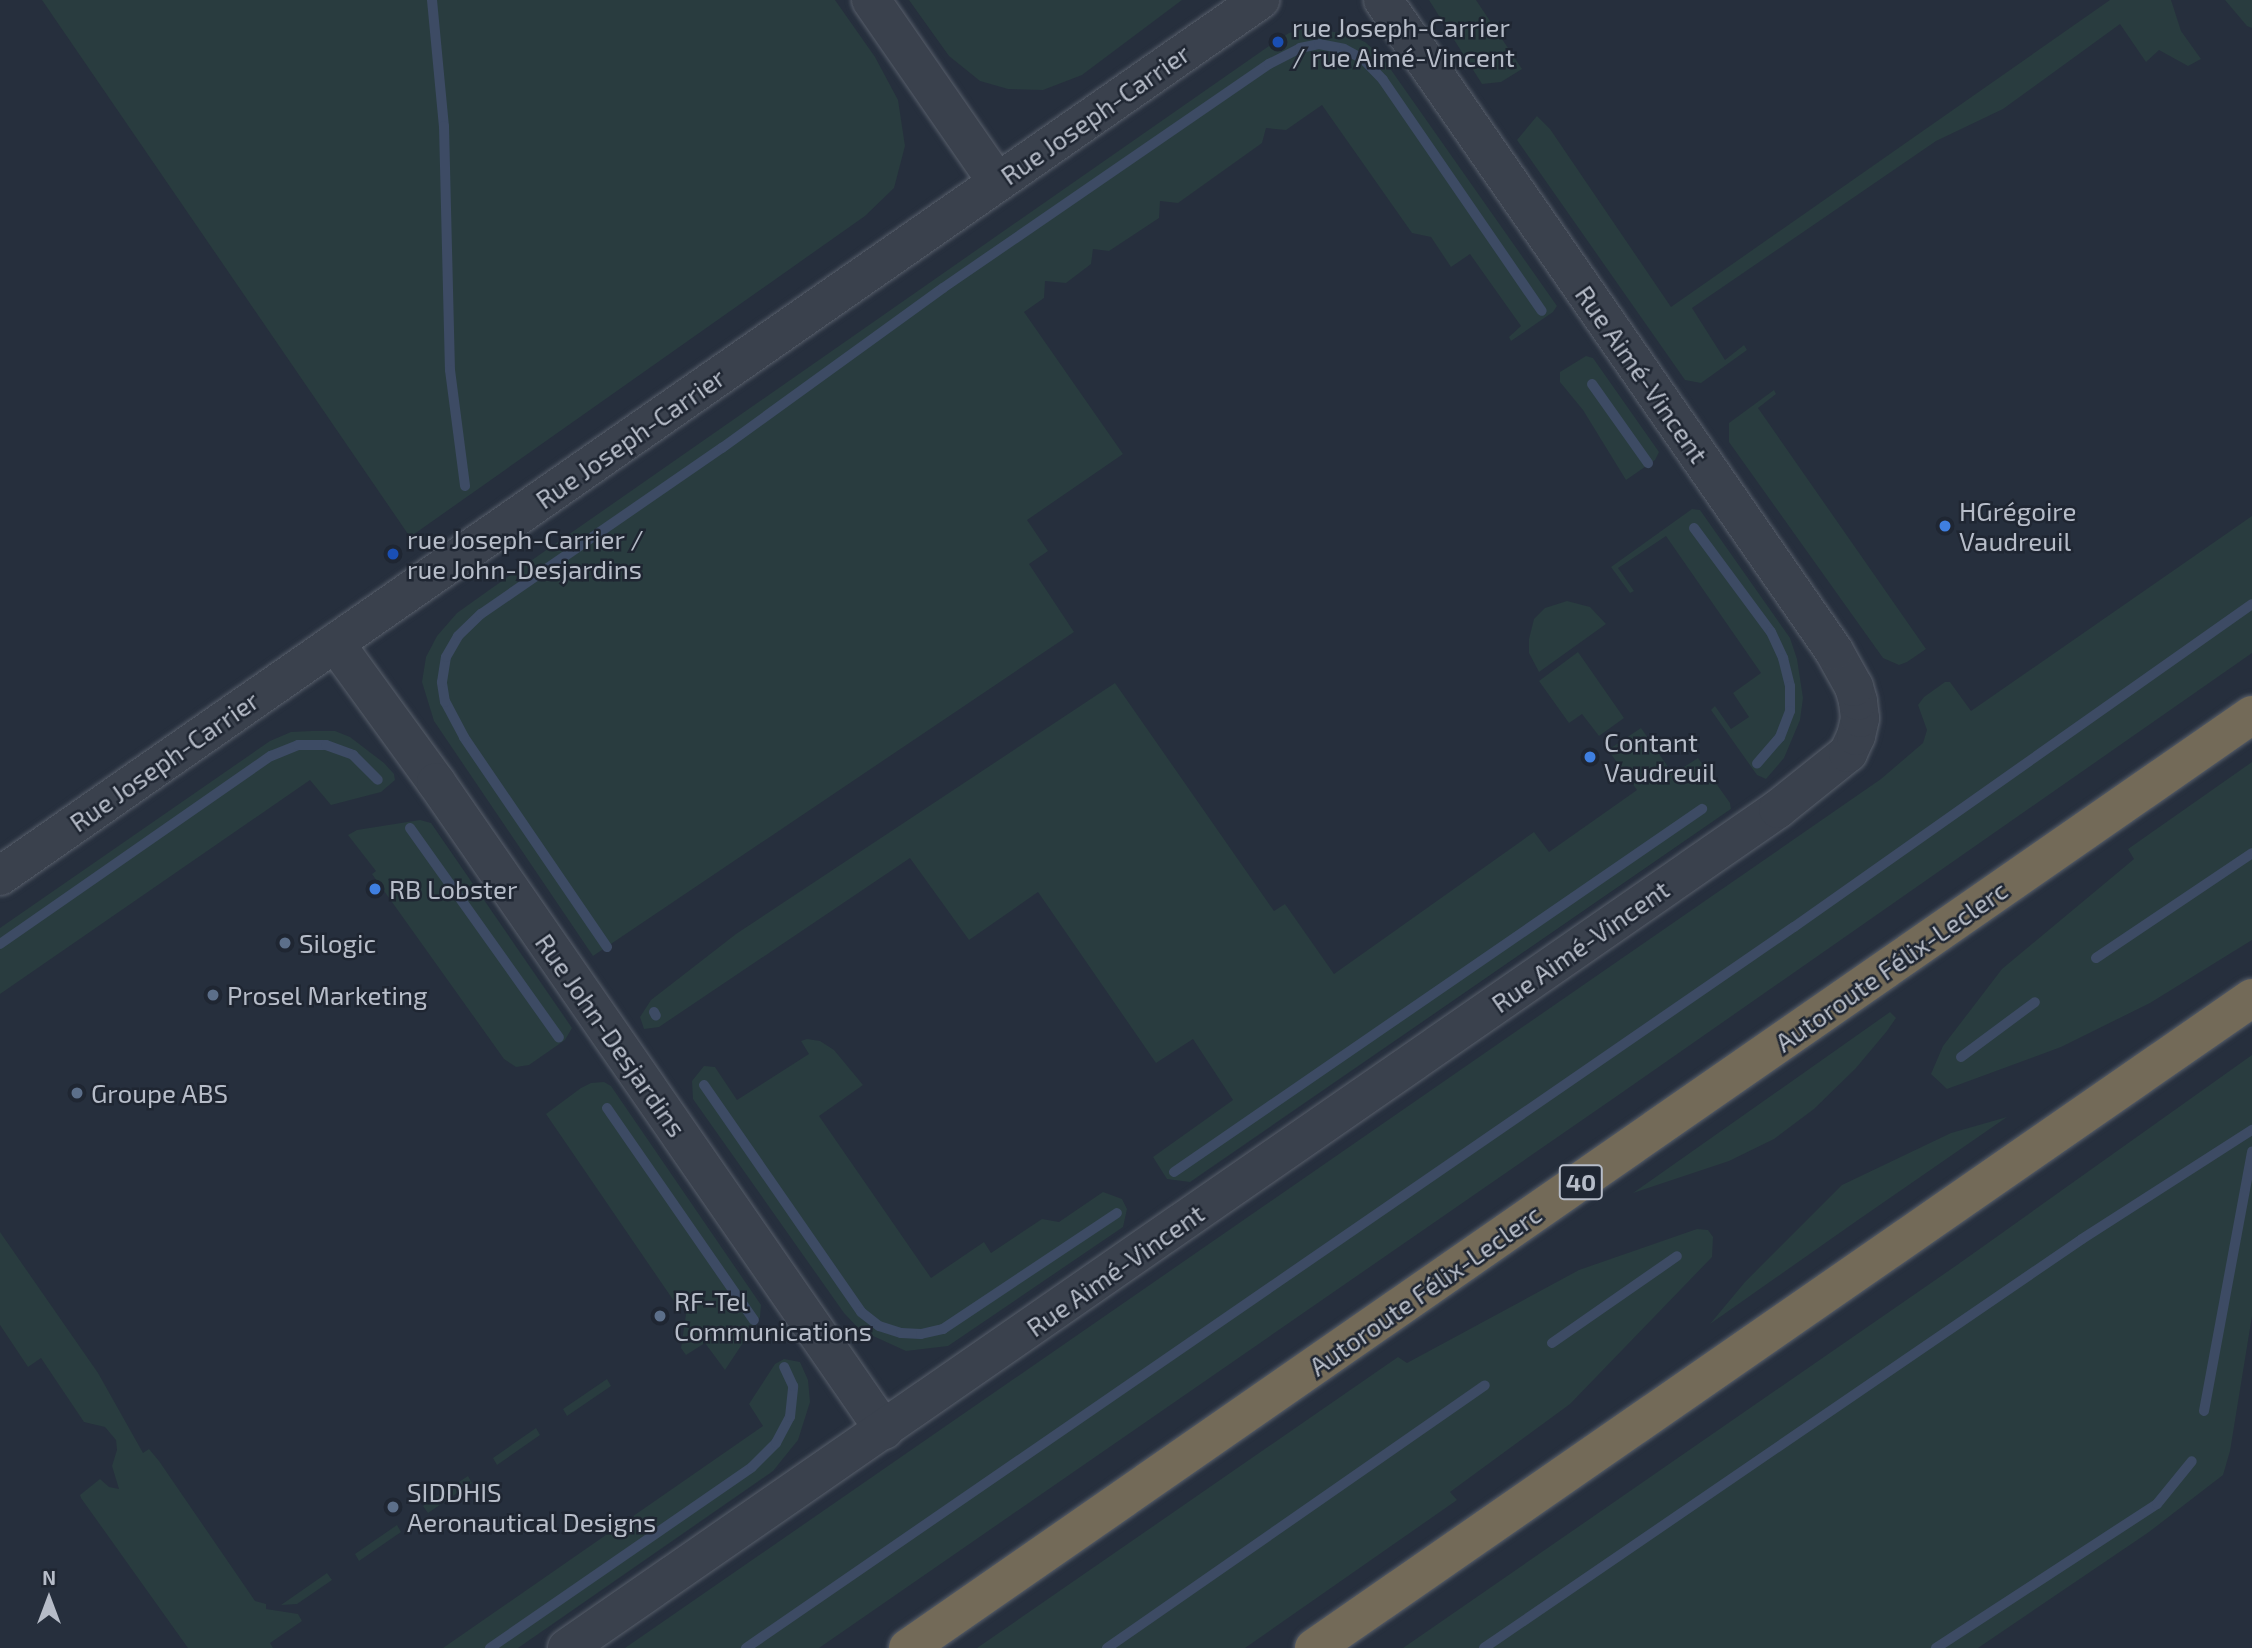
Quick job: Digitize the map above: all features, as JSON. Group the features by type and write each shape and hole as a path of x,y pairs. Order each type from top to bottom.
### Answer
{"highway":[{"name":"Autoroute Félix-Leclerc","path":"908,1648 2252,715"},
{"path":"1314,1648 2252,998"}],"street":[{"path":"871,0 998,182"},
{"name":"Rue Joseph-Carrier","path":"0,876 1260,0"},
{"name":"Rue Aimé-Vincent","path":"567,1648 1778,809 1848,754 1856,736 1858,701 1854,687 1834,651 1383,0"},
{"name":"Rue John-Desjardins","path":"335,643 436,782 884,1430"}],"shaded area":[{"path":"42,0 835,0 875,57 898,100 905,146 894,188 865,216 410,537"},
{"path":"909,0 1182,0 1082,75 1043,90 1008,89 980,81 949,56"},
{"path":"1429,0 1476,0 1522,69 1501,82 1482,84"},
{"path":"2110,0 2171,0 2181,31 2201,59 2188,66 2159,50 2146,62 2120,24 2003,109 1936,141 1692,308 1725,360 1744,345 1747,350 1701,383 1685,380 1517,140 1537,116 1550,129 1671,307"},
{"path":"2225,0 2252,0 2252,28 2247,26"},
{"path":"1304,29 1344,33 1365,42 1382,57 1557,306 1553,312 1511,341 1509,337 1521,326 1470,254 1451,267 1431,237 1412,233 1322,105 1286,130 1266,128 1262,143 1178,203 1160,201 1159,218 1109,251 1093,249 1091,264 1066,283 1045,281 1044,298 1024,312 1123,454 1027,520 1048,551 1029,564 1074,632 593,956 434,721 422,682 426,657 437,636 457,613 492,588 1269,46 1289,33"},
{"path":"1586,356 1593,358 1659,452 1655,460 1626,480 1583,410 1560,382 1560,372"},
{"path":"1774,390 1776,394 1758,408 1926,649 1907,662 1899,665 1883,658 1729,442 1729,423"},
{"path":"1692,509 1700,510 1790,638 1797,659 1803,698 1800,720 1784,758 1766,779 1757,775 1711,710 1715,706 1731,729 1749,717 1733,693 1761,673 1666,536 1618,568 1634,591 1630,593 1611,567"},
{"path":"2252,516 2252,653 1617,1096 819,1648 625,1648 1881,779 1923,743 1927,730 1918,705 1924,697 1945,682 1950,682 1971,711"},
{"path":"1567,601 1590,607 1606,624 1539,672 1529,653 1534,619 1545,608"},
{"path":"1578,652 1624,718 1599,736 1582,714 1569,723 1539,681"},
{"path":"1115,683 1274,911 1285,904 1334,974 1534,832 1549,852 1637,790 1608,750 1641,728 1673,774 1698,758 1730,803 1731,809 1190,1182 1167,1179 1153,1157 1233,1100 1193,1039 1156,1063 1038,892 969,940 910,858 659,1027 644,1029 640,1017 651,1000 736,934"},
{"path":"335,731 350,737 384,763 394,774 395,780 381,792 331,805 310,780 0,994 0,928 270,741 291,732"},
{"path":"2252,762 2252,940 2150,1003 2061,1047 1947,1089 1931,1074 1943,1046 2002,969 2134,859 2128,849"},
{"path":"420,820 431,823 572,1028 565,1040 529,1065 516,1067 504,1059 372,874 376,871 348,835 357,830"},
{"path":"1890,1012 1896,1018 1856,1068 1814,1109 1774,1139 1729,1161 1633,1193"},
{"path":"801,1041 820,1041 834,1050 863,1085 819,1116 931,1278 984,1242 991,1253 1042,1219 1059,1222 1103,1192 1122,1199 1127,1209 1123,1227 948,1346 906,1351 860,1330 844,1313 693,1099 692,1081 704,1066 715,1067 737,1100 809,1054"},
{"path":"2252,1055 2252,1316 2230,1451 2223,1475 2149,1532 1978,1648 1403,1648 1957,1265"},
{"path":"604,1082 611,1086 761,1305 760,1317 725,1370 705,1343 686,1355 681,1348 687,1308 678,1307 546,1114 581,1088 591,1083"},
{"path":"2007,1117 1710,1324 1745,1282 1842,1185 1951,1133"},
{"path":"1697,1229 1708,1230 1713,1237 1712,1257 1570,1404 1450,1492 1457,1500 1245,1648 977,1648 1398,1357 1407,1363 1579,1270"},
{"path":"0,1232 98,1373 143,1453 149,1449 159,1461 255,1601 266,1604 266,1609 298,1614 302,1621 270,1643 273,1648 188,1648 81,1498 80,1495 100,1479 109,1487 119,1489 112,1466 117,1450 116,1440 105,1427 84,1422 41,1358 28,1367 0,1325"},
{"path":"784,1359 800,1362 808,1380 810,1402 798,1440 773,1471 518,1648 443,1648 763,1426 749,1404 775,1364"},
{"path":"607,1379 611,1386 567,1416 563,1409"},
{"path":"536,1428 540,1435 497,1465 493,1458"},
{"path":"468,1476 472,1483 428,1513 423,1506"},
{"path":"397,1525 401,1532 359,1561 355,1554"},
{"path":"327,1573 332,1580 297,1604 281,1605"}],"waterway":[{"path":"432,0 444,126 450,370 465,486"},
{"path":"607,947 464,737 445,702 442,682 446,657 458,636 481,614 722,448 943,288 1269,64 1300,48 1319,44 1344,49 1363,59 1383,80 1542,311"},
{"path":"1592,384 1648,463"},
{"path":"1694,528 1771,632 1783,658 1790,686 1790,711 1780,737 1757,763"},
{"path":"746,1648 1794,927 2252,604"},
{"path":"0,944 271,756 298,745 326,745 353,755 378,780"},
{"path":"1174,1172 1702,809"},
{"path":"410,828 559,1038"},
{"path":"2096,958 2252,853"},
{"path":"1961,1057 2035,1002"},
{"path":"654,1012 656,1016"},
{"path":"704,1085 861,1312 879,1326 901,1333 921,1334 943,1329 1117,1213"},
{"path":"607,1108 754,1320"},
{"path":"1484,1648 2082,1239 2252,1130"},
{"path":"2204,1411 2252,1151"},
{"path":"1552,1343 1677,1256"},
{"path":"490,1648 752,1467 776,1443 790,1417 793,1386 784,1367"},
{"path":"1107,1648 1485,1385"},
{"path":"1936,1648 2157,1504 2192,1461"}],"place":[{"name":"rue Joseph-Carrier / rue Aimé-Vincent","path":"1278,42"},
{"name":"HGrégoire Vaudreuil","path":"1945,526"},
{"name":"rue Joseph-Carrier / rue John-Desjardins","path":"393,554"},
{"name":"Contant Vaudreuil","path":"1590,757"},
{"name":"RB Lobster","path":"375,889"},
{"name":"Silogic","path":"285,943"},
{"name":"Prosel Marketing","path":"213,995"},
{"name":"Groupe ABS","path":"77,1093"},
{"name":"RF-Tel Communications","path":"660,1316"},
{"name":"SIDDHIS Aeronautical Designs","path":"393,1507"}]}
